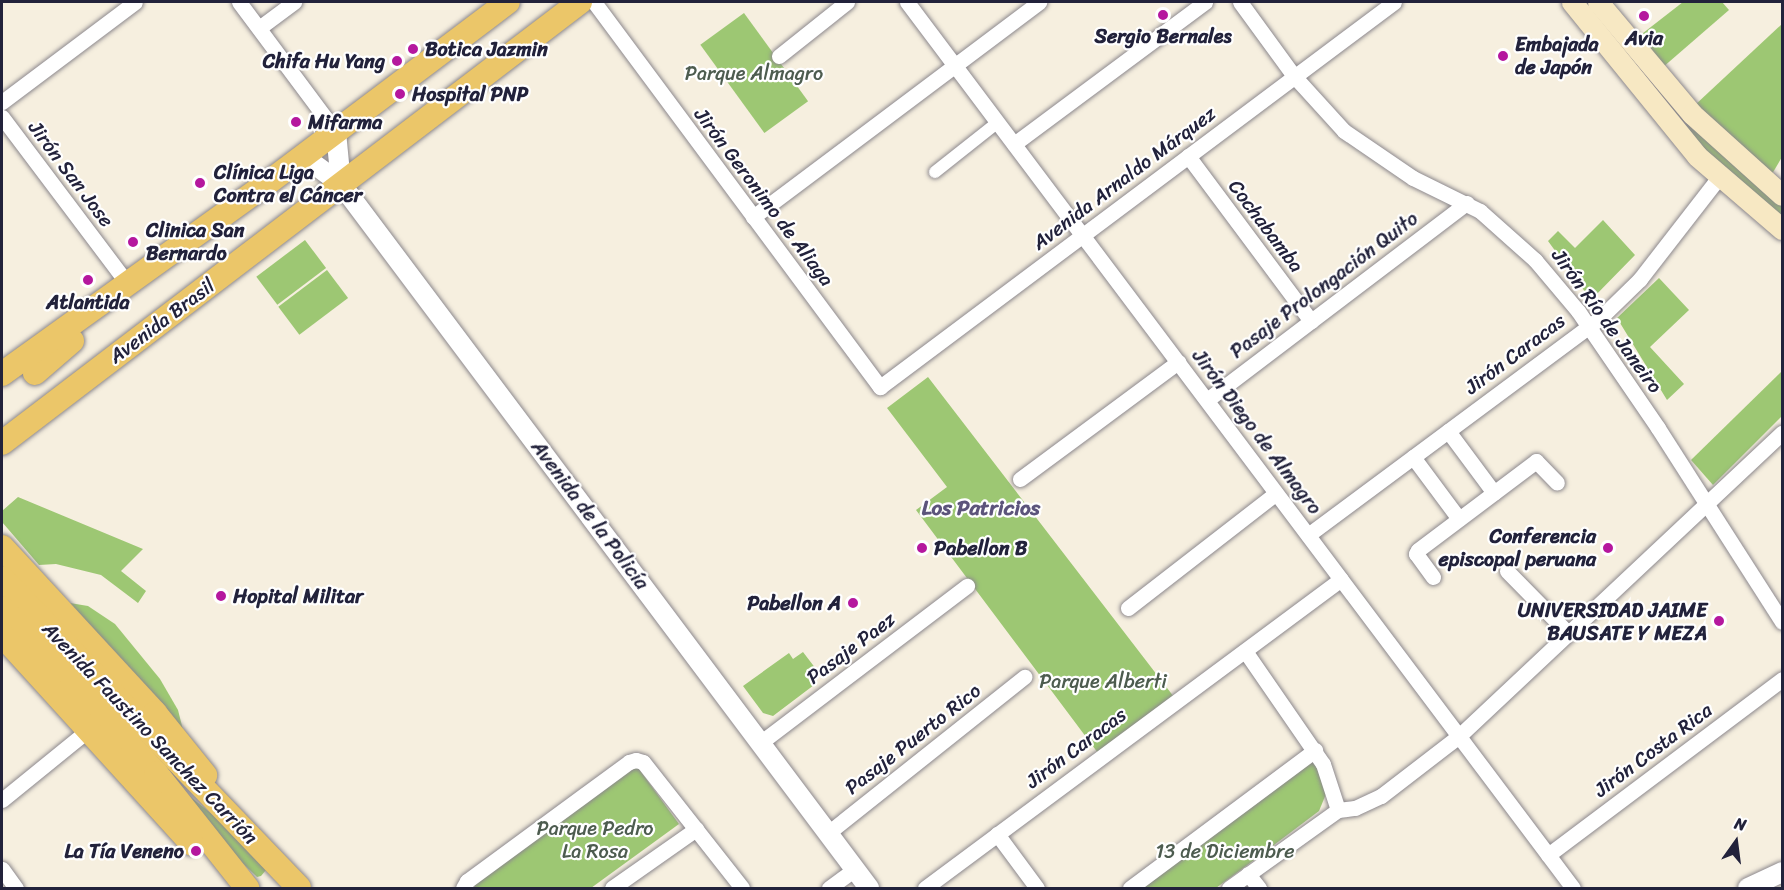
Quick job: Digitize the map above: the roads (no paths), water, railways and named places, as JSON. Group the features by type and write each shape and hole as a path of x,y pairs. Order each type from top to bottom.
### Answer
{"main road":[{"path":"2,374 336,132 508,2"},
{"name":"Avenida Brasil","path":"2,443 580,2"},
{"path":"1572,2 1664,118 1719,177 1782,229"},
{"path":"1598,2 1692,114 1782,195"},
{"path":"35,373 120,298 128,284"},
{"path":"80,365 152,328"},
{"path":"2,547 155,713 200,766 224,808"},
{"name":"Avenida Faustino Sanchez Carrión","path":"2,578 163,766 247,888"},
{"name":"Avenida Faustino Sanchez Carrión","path":"2,608 163,766 224,808 297,888"},
{"path":"2,635 236,888"},
{"path":"258,888 280,868"}],"street":[{"path":"2,102 135,2"},
{"path":"239,2 336,132 341,184"},
{"path":"259,28 294,2"},
{"name":"Jirón Geronimo de Aliaga","path":"594,2 880,387"},
{"path":"779,56 847,2"},
{"path":"753,217 1039,2"},
{"path":"1014,144 1205,2"},
{"name":"Jirón Río de Janeiro","path":"1240,2 1294,76 1344,131 1379,157 1467,203 1521,244 1588,326 1708,503 1782,622"},
{"name":"Avenida Arnaldo Márquez","path":"880,387 1394,2"},
{"name":"Jirón Diego de Almagro","path":"912,3 998,123 1573,888"},
{"name":"Jirón San Jose","path":"2,117 128,284"},
{"path":"935,172 998,123"},
{"path":"303,156 341,184"},
{"name":"Cochabamba","path":"1188,156 1311,321"},
{"name":"Jirón Caracas","path":"1308,535 1588,326 1640,279 1719,177"},
{"name":"Avenida de la Policía","path":"341,184 869,888"},
{"name":"Pasaje Prolongación Quito","path":"1207,400 1467,203"},
{"path":"1020,479 1178,362"},
{"path":"1448,431 1494,493"},
{"path":"1229,888 1338,810 1361,806 1381,796 1459,736 1782,433"},
{"path":"1413,457 1459,519"},
{"path":"1433,577 1416,552 1459,519 1536,461 1557,483"},
{"path":"1128,608 1276,493"},
{"path":"1507,572 1569,634"},
{"name":"Jirón Caracas","path":"925,888 1341,579"},
{"name":"Pasaje Paez","path":"760,743 967,586"},
{"path":"1245,651 1315,750 1328,774 1338,810"},
{"name":"Pasaje Puerto Rico","path":"828,833 1024,677"},
{"name":"Jirón Costa Rica","path":"1548,855 1782,679"},
{"path":"2,800 88,730"},
{"path":"1130,888 1315,750"},
{"path":"463,888 476,874 629,762 636,760 643,762 741,888"},
{"path":"612,888 696,829"},
{"path":"996,834 1037,888"},
{"path":"2,869 16,888"},
{"path":"829,888 854,870"},
{"path":"1748,888 1782,872"},
{"path":"1248,874 1259,888"}],"place":[{"name":"Sergio Bernales","path":"1163,15"},
{"name":"Avia","path":"1644,16"},
{"name":"Botica Jazmin","path":"413,49"},
{"name":"Embajada de Japón","path":"1503,56"},
{"name":"Chifa Hu Yang","path":"397,61"},
{"name":"Hospital PNP","path":"400,94"},
{"name":"Mifarma","path":"296,122"},
{"name":"Clínica Liga Contra el Cáncer","path":"200,183"},
{"name":"Clinica San Bernardo","path":"133,242"},
{"name":"Atlantida","path":"88,280"},
{"name":"Pabellon B","path":"922,548"},
{"name":"Conferencia episcopal peruana","path":"1608,548"},
{"name":"Hopital Militar","path":"221,596"},
{"name":"Pabellon A","path":"853,603"},
{"name":"UNIVERSIDAD JAIME BAUSATE Y MEZA","path":"1719,621"},
{"name":"La Tía Veneno","path":"196,851"}],"district":[{"name":"Los Patricios","path":"981,508"}],"park label":[{"name":"Parque Almagro","path":"754,73"},
{"name":"Parque Alberti","path":"1103,681"},
{"name":"Parque Pedro La Rosa","path":"595,840"},
{"name":"13 de Diciembre","path":"1225,851"}]}
